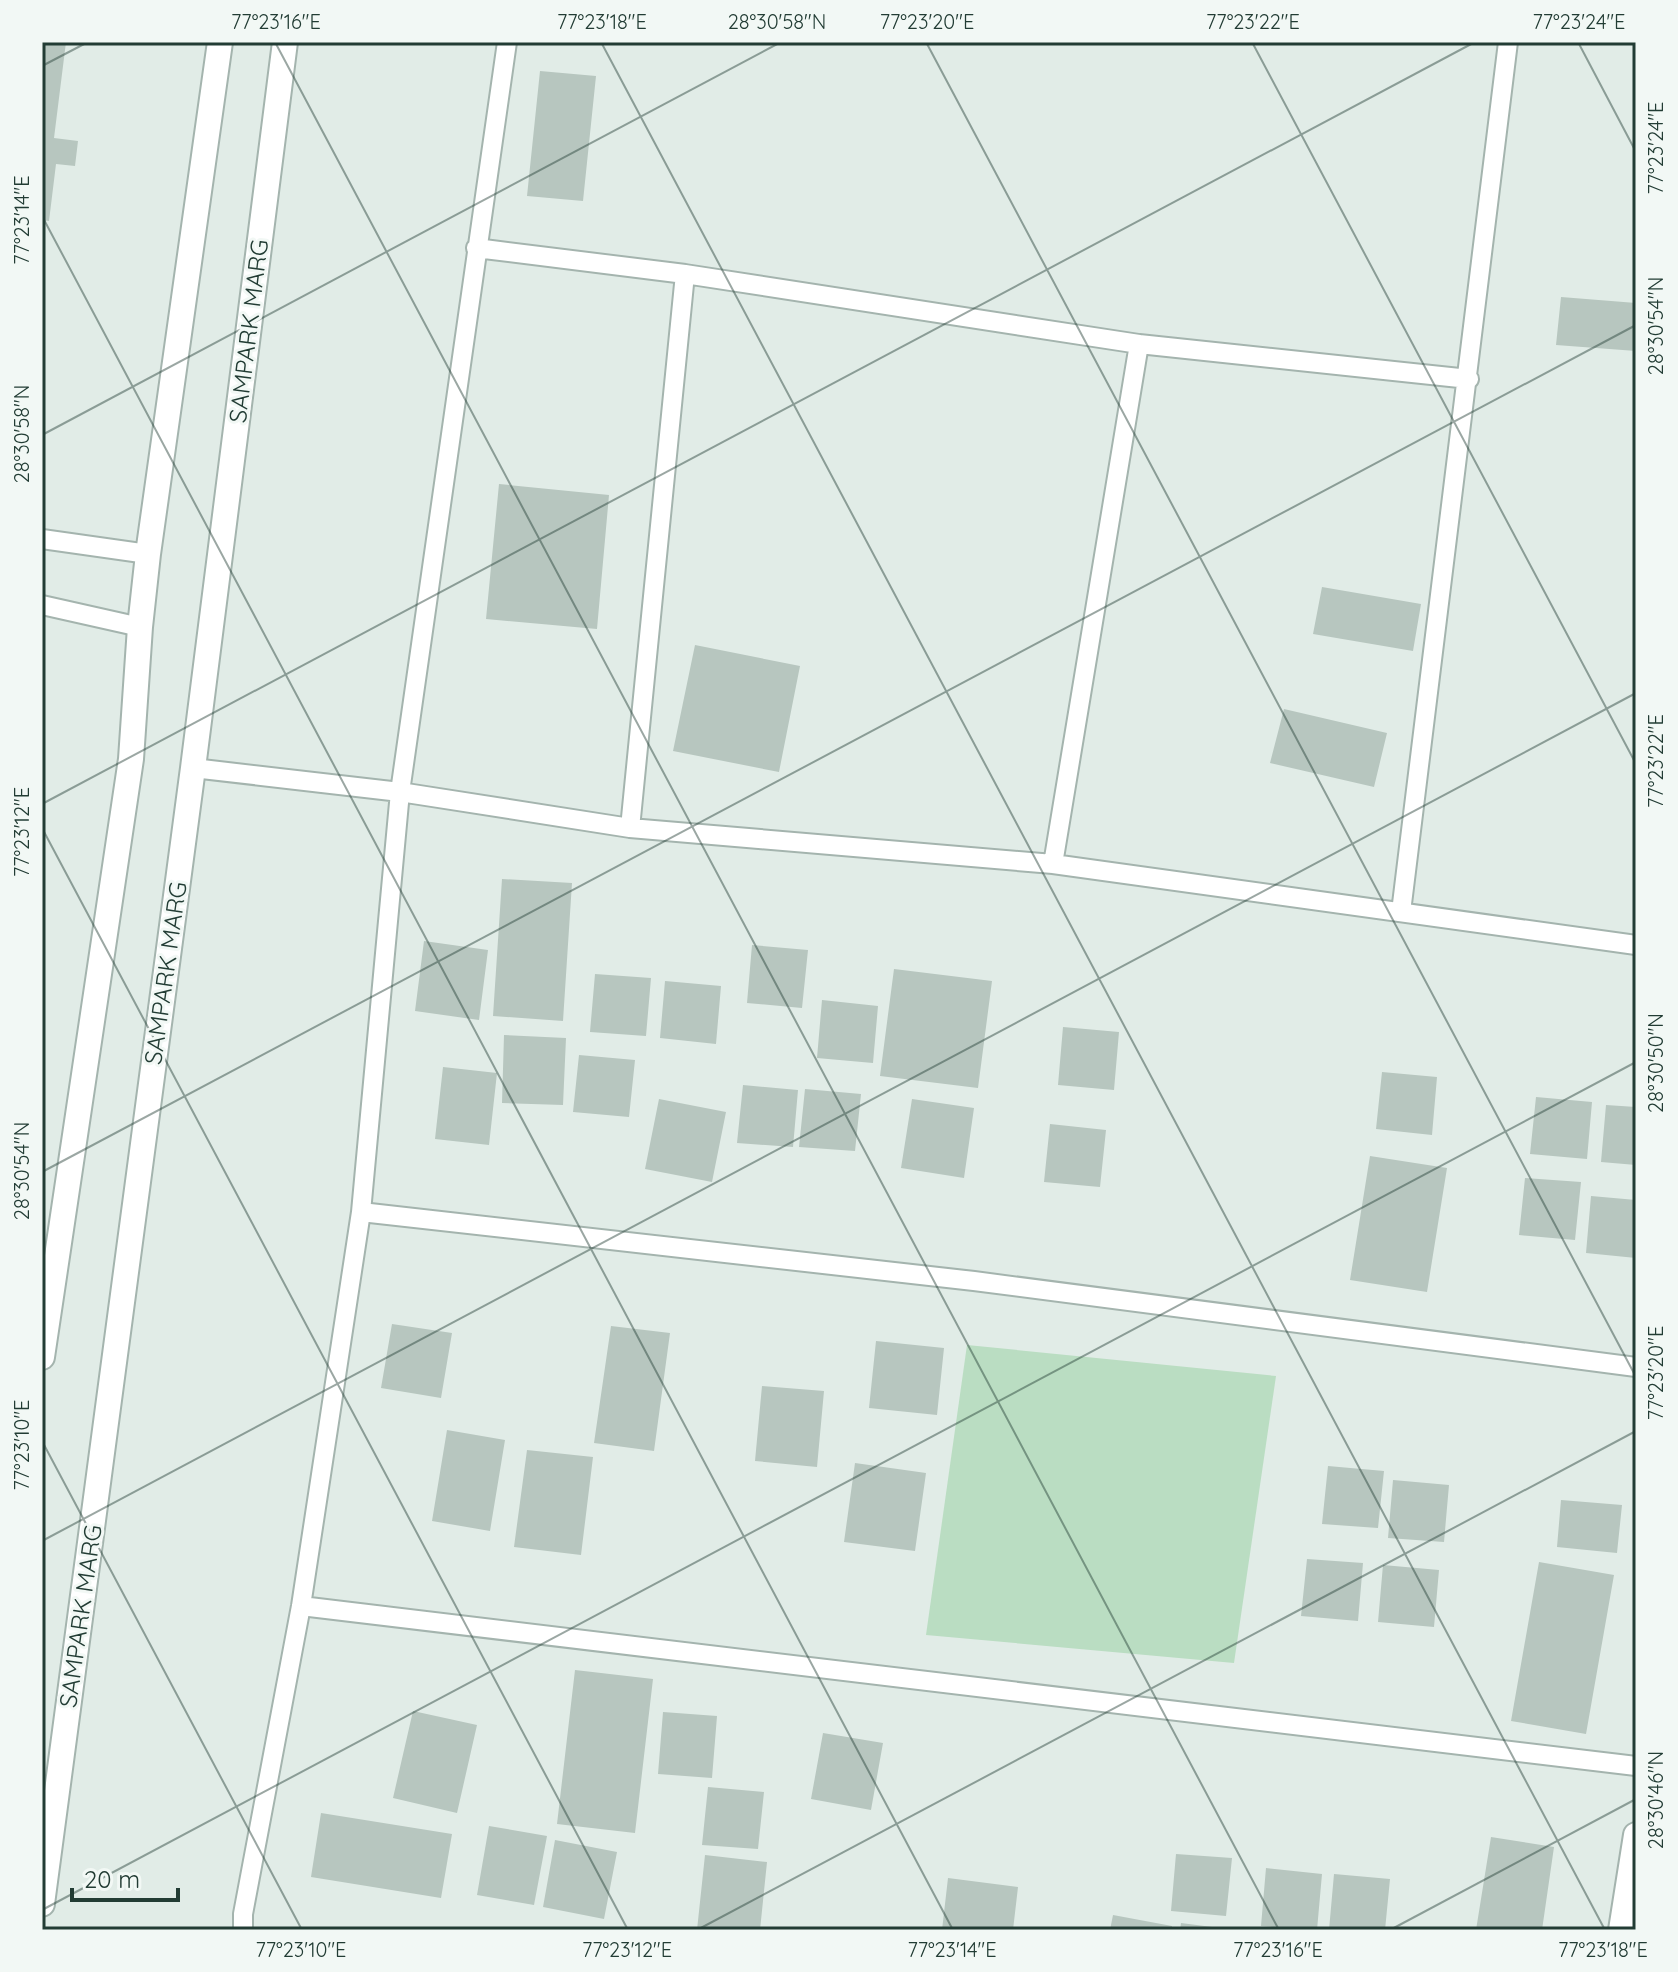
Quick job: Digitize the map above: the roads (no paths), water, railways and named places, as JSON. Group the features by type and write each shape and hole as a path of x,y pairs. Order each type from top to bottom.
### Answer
{"street":[{"path":"42,1357 131,759 148,554 220,42"},
{"name":"SAMPARK MARG","path":"42,1904 193,768 285,42"},
{"path":"1621,1930 1636,1835"}],"lane":[{"path":"243,1930 243,1914 301,1606 361,1212 400,792 507,42"},
{"path":"1401,912 1469,379 1508,42"},
{"path":"476,248 685,274 1139,344 1469,379"},
{"path":"630,828 685,274"},
{"path":"1053,864 1139,344"},
{"path":"42,539 148,554"},
{"path":"42,605 140,627"},
{"path":"193,768 400,792 630,828 1053,864 1636,945"},
{"path":"361,1212 974,1281 1636,1367"},
{"path":"301,1606 1636,1766"}]}
